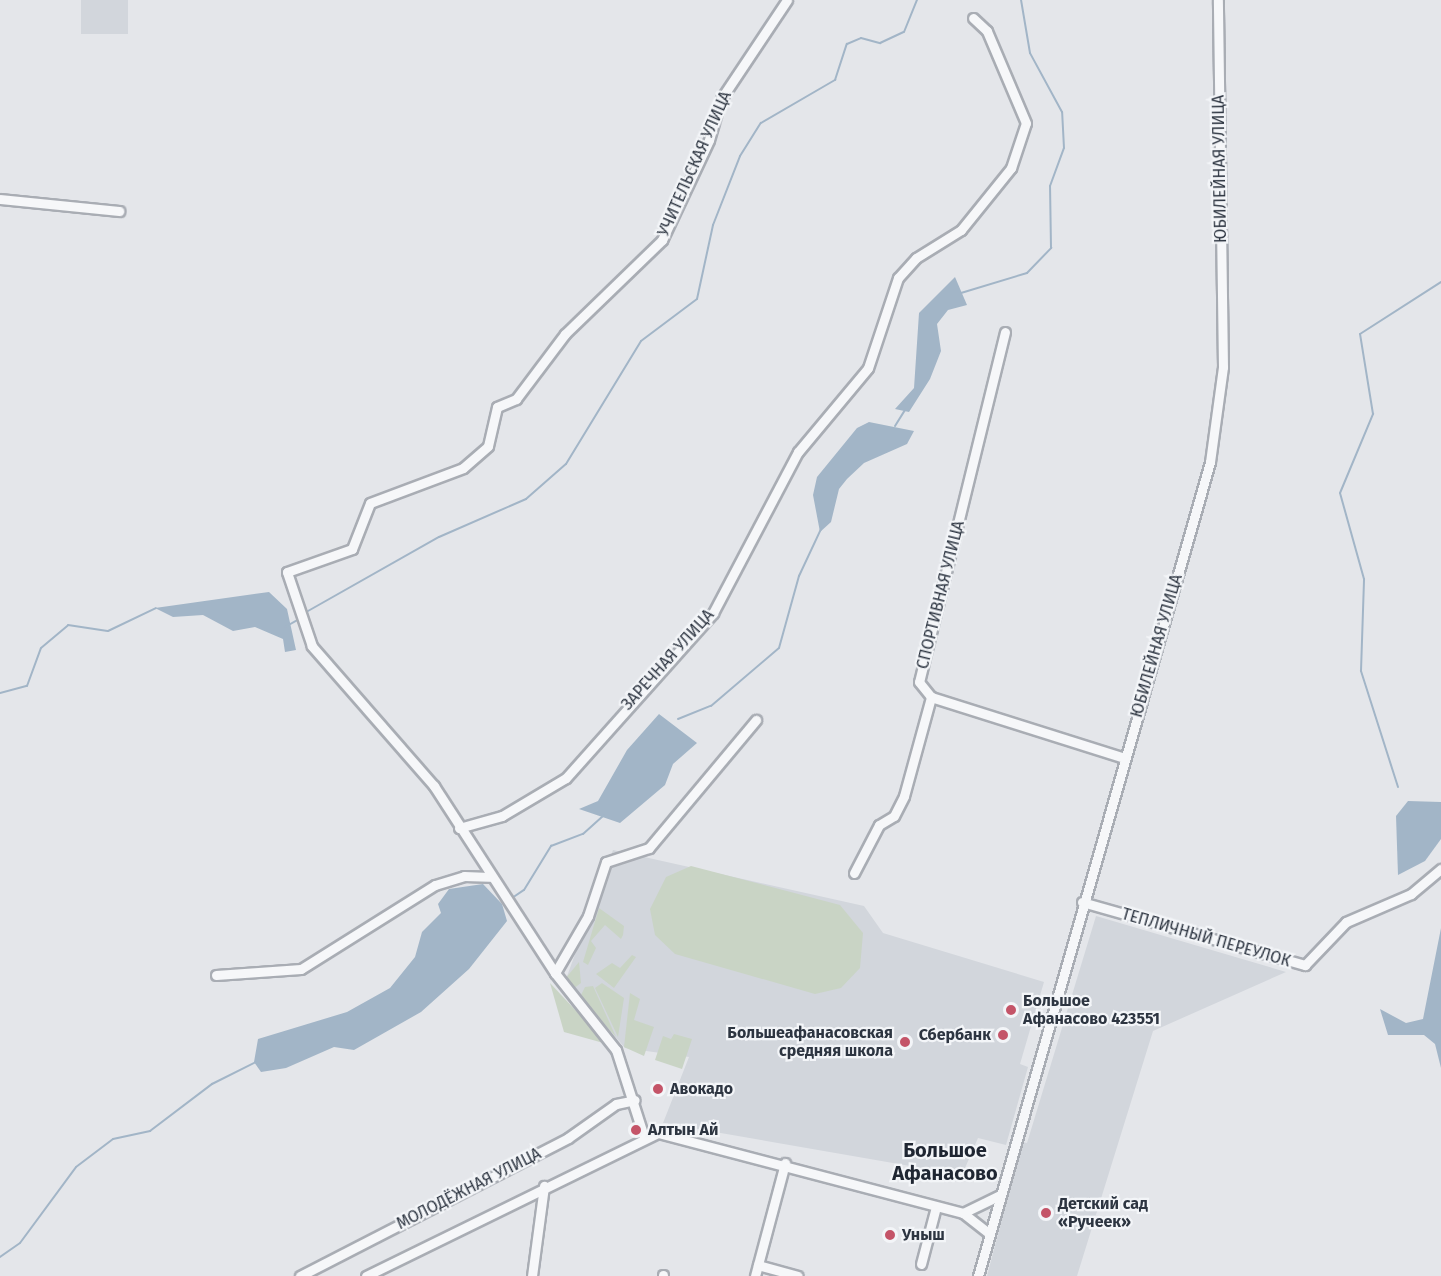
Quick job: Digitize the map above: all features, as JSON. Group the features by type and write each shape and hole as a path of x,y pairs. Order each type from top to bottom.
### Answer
{"street":[{"name":"УЧИТЕЛЬСКАЯ УЛИЦА","path":"459,828 400,744 312,646 287,572 352,549 370,503 463,468 488,446 497,407 516,399 565,334 662,240 709,140 721,99 787,0"},
{"name":"ЮБИЛЕЙНАЯ УЛИЦА","path":"978,1276 1082,902 1210,462 1223,368 1218,0"},
{"name":"ЗАРЕЧНАЯ УЛИЦА","path":"459,828 502,816 566,778 713,613 798,452 868,368 898,278 916,258 961,230 1011,168 1026,123 987,31 974,18"},
{"path":"0,199 119,211"},
{"name":"СПОРТИВНАЯ УЛИЦА","path":"931,697 919,682 1005,332"},
{"path":"854,873 879,825 894,816 904,796 931,697 1125,758"},
{"path":"555,974 588,916 606,862 649,848 756,720"},
{"path":"459,828 489,877 555,974 616,1050 635,1100 644,1137"},
{"name":"ТЕПЛИЧНЫЙ ПЕРЕУЛОК","path":"1082,902 1305,965 1346,922 1411,894 1441,868"},
{"path":"216,975 301,969 435,885 464,876 489,877"},
{"name":"МОЛОДЁЖНАЯ УЛИЦА","path":"300,1276 568,1138 616,1104 635,1100"},
{"name":"МОЛОДЁЖНАЯ УЛИЦА","path":"366,1276 644,1137 676,1134 963,1213 990,1234"},
{"path":"755,1276 785,1163"},
{"name":"МОЛОДЁЖНАЯ УЛИЦА","path":"532,1276 544,1186"},
{"path":"963,1213 1000,1195"},
{"path":"921,1264 936,1207"},
{"path":"758,1265 798,1276"}],"shaded area":[{"path":"81,0 128,0 128,34 81,34"},
{"path":"613,850 864,906 883,933 1044,982 1020,1064 1028,1067 1006,1145 978,1138 962,1175 663,1123 689,1057 625,1048 566,979"},
{"path":"1096,916 1286,972 1153,1031 1077,1276 987,1276 1022,1142 1027,1143"}],"green space":[{"path":"691,866 840,905 863,933 860,968 841,988 815,994 675,954 655,935 650,909 666,877"},
{"path":"599,908 624,926 623,935 621,939 605,925 591,941 596,948 588,965 583,962"},
{"path":"632,955 636,957 614,988 596,974 612,963 620,968"},
{"path":"579,962 581,983 573,989 565,979"},
{"path":"550,983 607,1044 564,1032"},
{"path":"602,983 624,998 618,1037 595,988"},
{"path":"593,986 616,1037 580,997 585,987"},
{"path":"630,993 640,999 634,1020 654,1027 644,1056 624,1047"},
{"path":"674,1034 692,1039 682,1069 655,1060 663,1036 671,1039"}],"water":[{"path":"955,277 967,305 948,310 937,324 941,351 930,379 909,412 895,409 914,388 919,313"},
{"path":"869,422 914,431 907,444 864,463 847,479 839,489 831,522 820,532 813,495 817,477 857,428"},
{"path":"269,592 287,609 296,650 285,652 283,639 255,627 233,631 203,615 173,617 155,608"},
{"path":"659,714 697,743 673,764 665,785 620,823 579,809 598,801 627,750"},
{"path":"1408,801 1441,802 1441,839 1425,861 1398,875 1396,816"},
{"path":"483,884 502,904 507,921 469,969 421,1012 354,1050 334,1047 286,1068 261,1072 254,1062 258,1039 347,1012 390,988 415,957 422,932 441,913 438,904 449,889"},
{"path":"1441,928 1441,1068 1435,1044 1424,1035 1388,1035 1380,1009 1406,1023 1423,1019"}],"waterway":[{"path":"308,611 439,537 526,499 566,464 641,341 697,299 713,225 740,156 761,123 835,80 847,44 861,38 880,43 904,32 917,0"},
{"path":"961,293 1027,273 1051,248 1050,186 1064,148 1062,112 1030,53 1021,0"},
{"path":"1398,787 1361,671 1364,579 1340,493 1373,414 1360,334 1441,282"},
{"path":"895,426 905,410"},
{"path":"678,719 711,706 779,648 799,576 821,529"},
{"path":"0,693 27,686 41,648 68,625 108,631 156,608"},
{"path":"285,627 296,621"},
{"path":"512,898 524,890 551,846 583,834 604,815"},
{"path":"0,1257 20,1243 76,1167 113,1139 150,1131 212,1084 256,1062"}],"place":[{"name":"Большое Афанасово 423551","path":"1011,1010"},
{"name":"Сбербанк","path":"1003,1035"},
{"name":"Большеафанасовская средняя школа","path":"905,1042"},
{"name":"Авокадо","path":"658,1089"},
{"name":"Алтын Ай","path":"636,1130"},
{"name":"Детский сад «Ручеек»","path":"1046,1213"},
{"name":"Уныш","path":"890,1235"}],"district":[{"name":"Большое Афанасово","path":"945,1162"}]}
